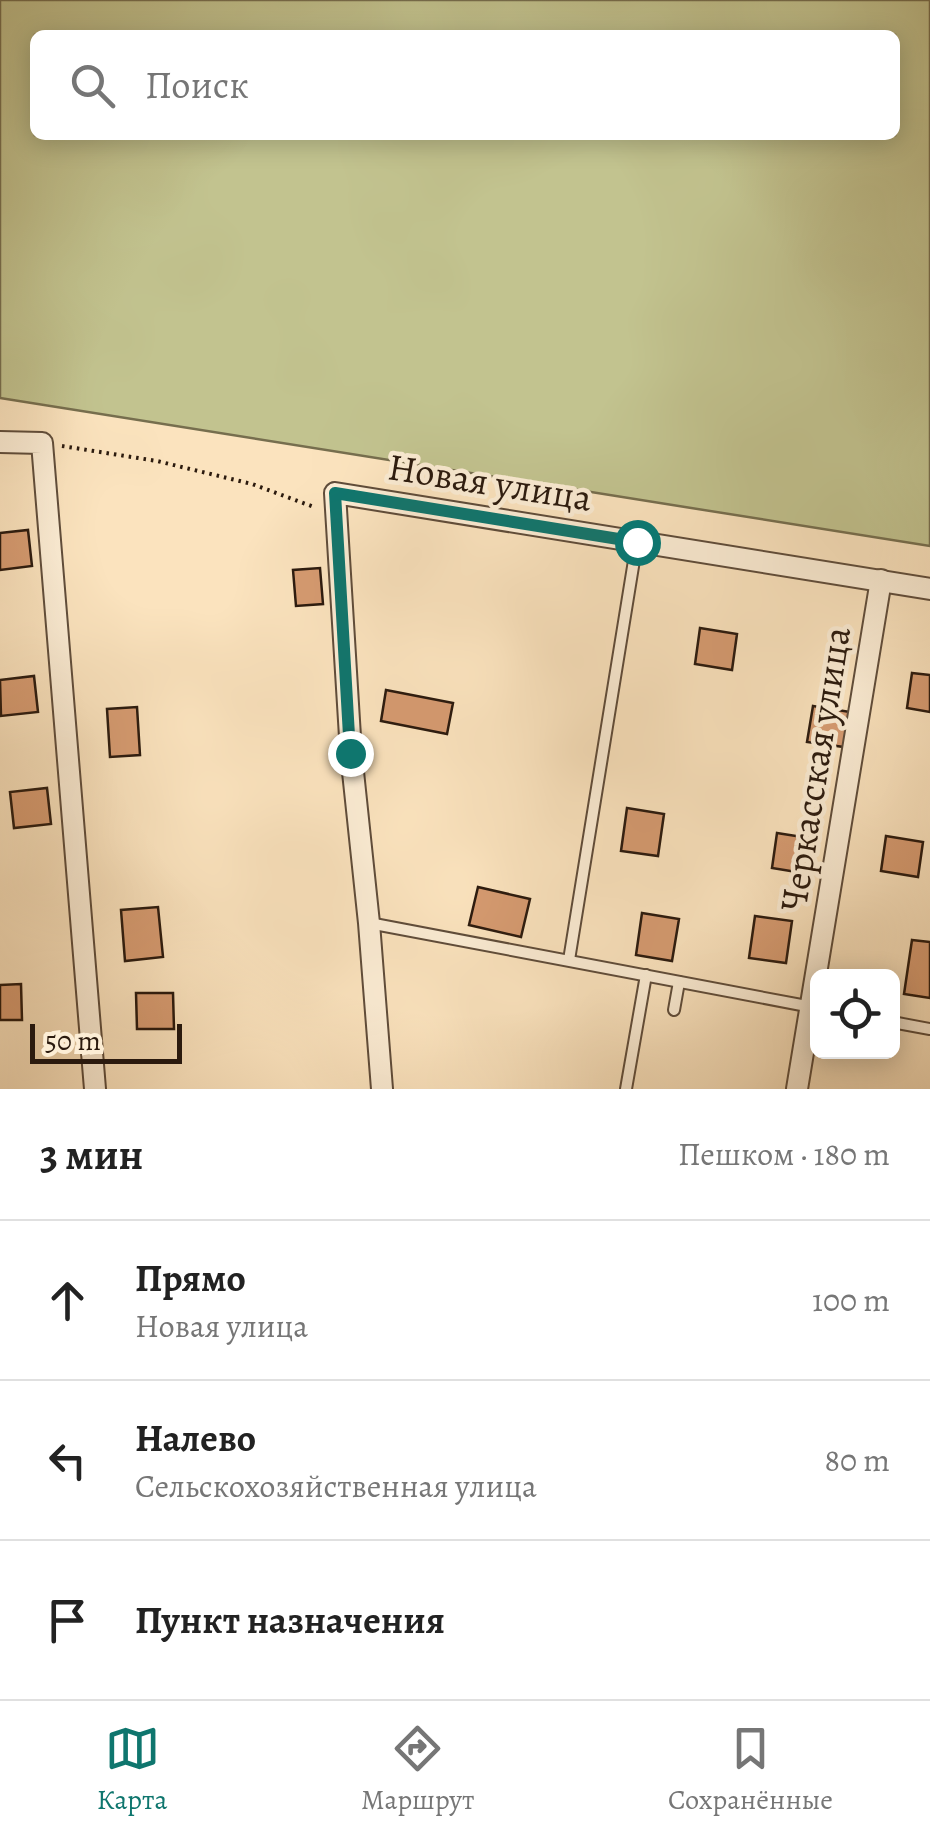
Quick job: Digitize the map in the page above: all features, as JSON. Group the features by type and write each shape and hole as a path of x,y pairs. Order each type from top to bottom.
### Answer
{"street":[{"path":"0,442 42,443 95,1089"},
{"path":"336,502 350,753 382,1089"},
{"name":"Новая улица","path":"336,502 637,542 930,589"},
{"name":"Черкасская улица","path":"820,969 881,580"},
{"name":"Черкасская улица","path":"798,1089 810,1028"}],"lane":[{"path":"569,960 637,542"},
{"path":"369,923 810,1007"},
{"path":"626,1089 646,975"},
{"path":"674,1010 680,982"},
{"path":"900,1024 930,1030"}],"path":[{"path":"42,443 157,461 252,484 313,506 336,502"}],"green space":[{"path":"0,0 930,0 930,546 0,398"}],"building":[{"path":"28,530 32,566 0,570 0,533"},
{"path":"320,568 323,604 296,606 293,570"},
{"path":"700,628 737,634 732,670 695,664"},
{"path":"912,673 930,675 930,712 907,708"},
{"path":"34,676 38,712 1,716 0,680"},
{"path":"386,690 453,703 447,734 381,721"},
{"path":"813,706 850,712 844,747 807,742"},
{"path":"137,707 140,755 110,757 107,709"},
{"path":"47,788 51,824 14,828 10,792"},
{"path":"627,808 664,814 658,856 621,851"},
{"path":"777,833 815,839 809,874 772,868"},
{"path":"886,836 923,842 918,877 881,871"},
{"path":"478,887 530,899 521,937 469,925"},
{"path":"158,907 163,957 125,961 121,910"},
{"path":"642,913 679,919 672,961 636,955"},
{"path":"755,916 792,921 786,963 749,958"},
{"path":"912,940 930,942 930,998 904,994"},
{"path":"21,984 22,1020 0,1020 0,985"},
{"path":"136,993 173,993 174,1029 137,1029"}],"route":[{"path":"350,753 335,493 637,542"}]}
